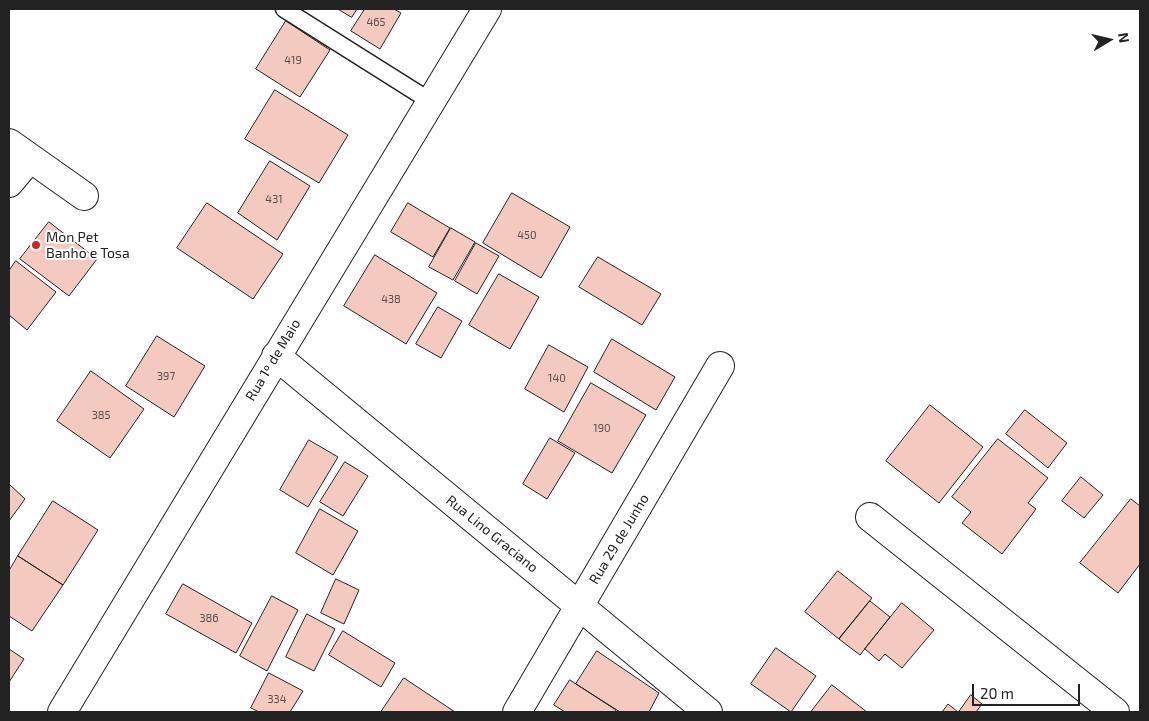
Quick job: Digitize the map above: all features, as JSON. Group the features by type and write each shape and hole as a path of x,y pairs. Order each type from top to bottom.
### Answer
{"street":[{"name":"Rua 1º de Maio","path":"62,712 486,9"},
{"path":"9,183 19,151 84,196"},
{"name":"Rua Lino Graciano","path":"276,356 708,712"},
{"name":"Rua 29 de Junho","path":"517,712 720,366"},
{"path":"870,517 1114,712"}],"lane":[{"path":"284,9 430,101"}],"building":[{"path":"338,9 357,9 352,17"},
{"path":"365,9 394,9 401,13 380,49 351,31"},
{"path":"286,21 330,50 300,97 256,69"},
{"path":"275,90 348,135 319,183 245,139"},
{"path":"270,161 310,186 277,240 238,213"},
{"path":"512,193 570,227 541,278 483,243"},
{"path":"207,203 283,254 253,299 177,248"},
{"path":"408,203 450,228 433,257 391,232"},
{"path":"49,222 97,259 69,296 20,259"},
{"path":"451,228 475,242 453,280 429,267"},
{"path":"476,243 499,256 477,294 455,281"},
{"path":"375,255 437,293 406,344 344,306"},
{"path":"598,257 661,294 642,325 579,287"},
{"path":"16,261 56,292 27,330 9,315 9,271"},
{"path":"499,274 539,297 510,349 469,325"},
{"path":"438,307 462,321 441,358 416,344"},
{"path":"157,336 205,366 174,417 126,386"},
{"path":"612,339 675,377 656,410 594,372"},
{"path":"549,345 588,367 564,412 525,389"},
{"path":"91,371 144,409 110,458 57,421"},
{"path":"591,383 646,415 612,473 558,441"},
{"path":"930,405 983,447 939,503 886,461"},
{"path":"1025,410 1067,443 1048,468 1006,434"},
{"path":"550,438 575,453 547,499 523,484"},
{"path":"998,439 1048,478 1028,503 1036,509 1002,554 962,523 971,512 952,497"},
{"path":"309,440 338,457 308,507 280,490"},
{"path":"345,462 368,476 343,516 320,502"},
{"path":"1081,477 1103,495 1084,518 1062,501"},
{"path":"9,484 25,499 9,521"},
{"path":"1131,499 1140,506 1140,564 1118,593 1080,563"},
{"path":"53,501 98,530 63,585 18,556"},
{"path":"320,509 358,531 333,575 296,553"},
{"path":"18,556 63,585 32,631 9,616 9,571"},
{"path":"838,571 872,598 839,639 805,612"},
{"path":"336,579 359,590 344,624 321,613"},
{"path":"183,584 252,623 236,653 166,614"},
{"path":"272,596 298,610 267,671 240,656"},
{"path":"870,601 890,617 860,655 839,639"},
{"path":"902,603 934,630 902,668 885,654 879,661 865,649"},
{"path":"307,614 335,629 314,671 286,657"},
{"path":"343,631 395,663 381,687 329,655"},
{"path":"776,648 816,676 791,712 751,684"},
{"path":"9,649 24,659 9,682"},
{"path":"597,651 659,693 649,712 620,712 576,684"},
{"path":"269,673 303,691 290,712 259,712 251,708"},
{"path":"404,678 455,712 381,712"},
{"path":"570,680 616,710 615,712 565,712 554,705"},
{"path":"832,685 867,712 811,712"},
{"path":"971,695 982,704 976,712 958,712"},
{"path":"948,704 958,712 942,712"}],"place":[{"name":"Mon Pet Banho e Tosa","path":"36,245"}]}
